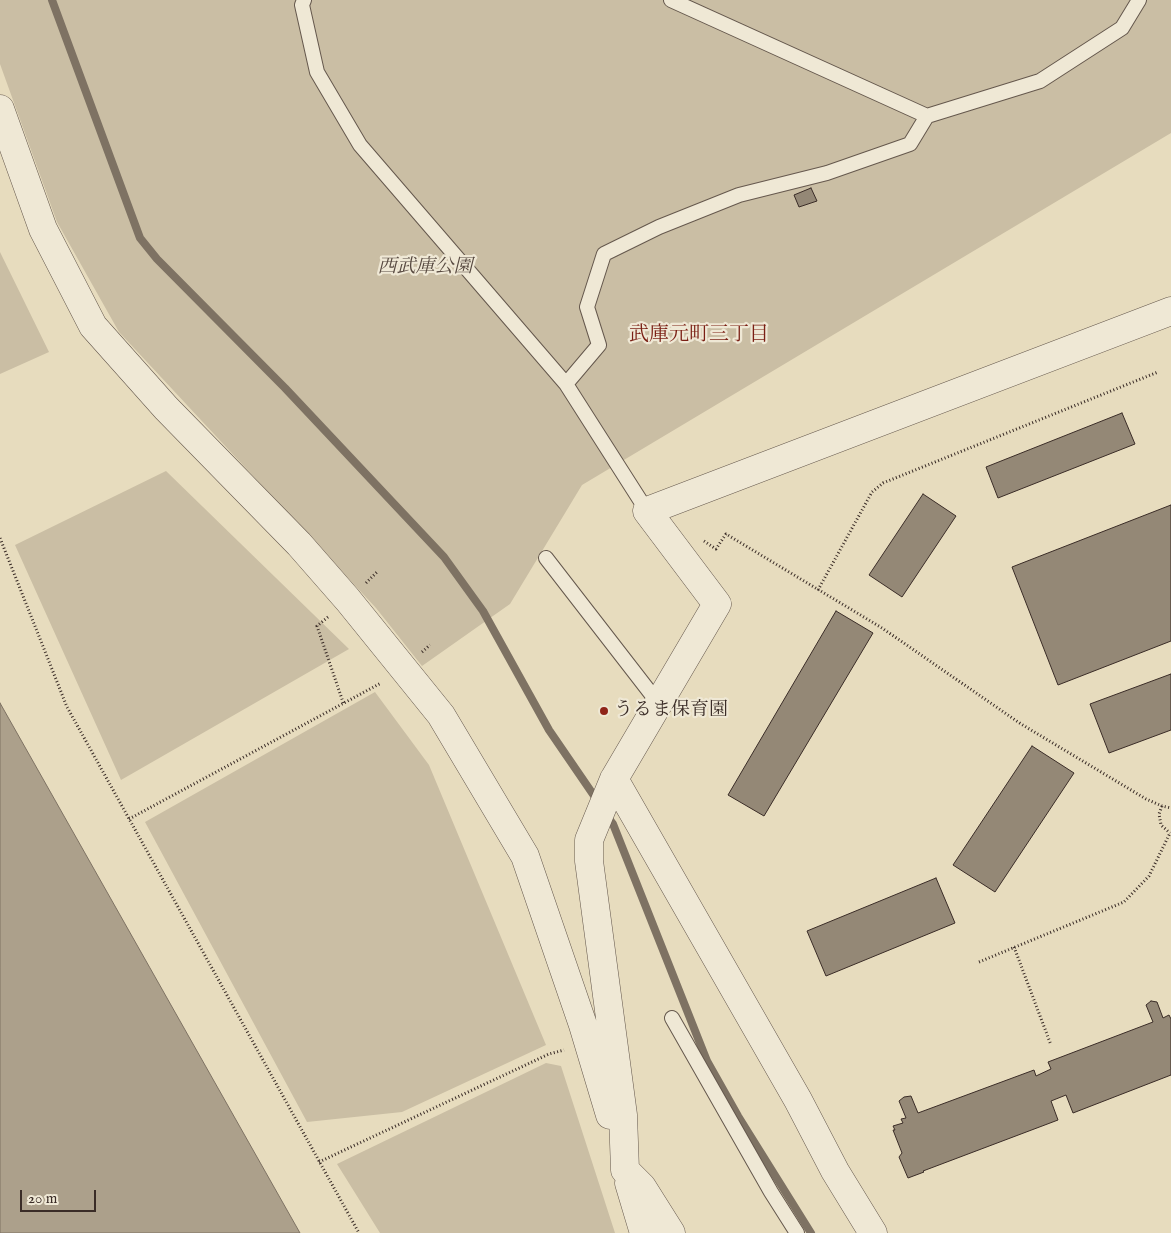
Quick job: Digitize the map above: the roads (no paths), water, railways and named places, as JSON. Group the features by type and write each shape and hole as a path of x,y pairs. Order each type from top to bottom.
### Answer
{"street":[{"path":"0,109 43,228 93,326 166,408 299,544 348,600 440,715 525,856 583,1025 644,1233"},
{"path":"671,1233 642,1187 625,1170 624,1115 589,861 589,840 614,780 717,604 647,511 1171,311"},
{"path":"614,780 798,1100 835,1171 873,1233"}],"lane":[{"path":"304,0 302,5 316,72 360,144 566,384 647,511"},
{"path":"671,0 927,116"},
{"path":"566,384 599,345 587,307 604,254 659,227 739,195 827,173 910,144 927,116 1040,81 1122,28 1139,0"},
{"path":"546,558 658,704"},
{"path":"672,1018 770,1192 797,1233"}],"waterway":[{"path":"52,0 140,238 157,259 285,388 444,557 483,611 549,730 599,803"},
{"path":"606,815 613,824 707,1061 738,1116 811,1233"}],"place":[{"name":"うるま保育園","path":"604,711"}],"district":[{"name":"武庫元町三丁目","path":"699,336"}],"park label":[{"name":"西武庫公園","path":"425,268"}]}
